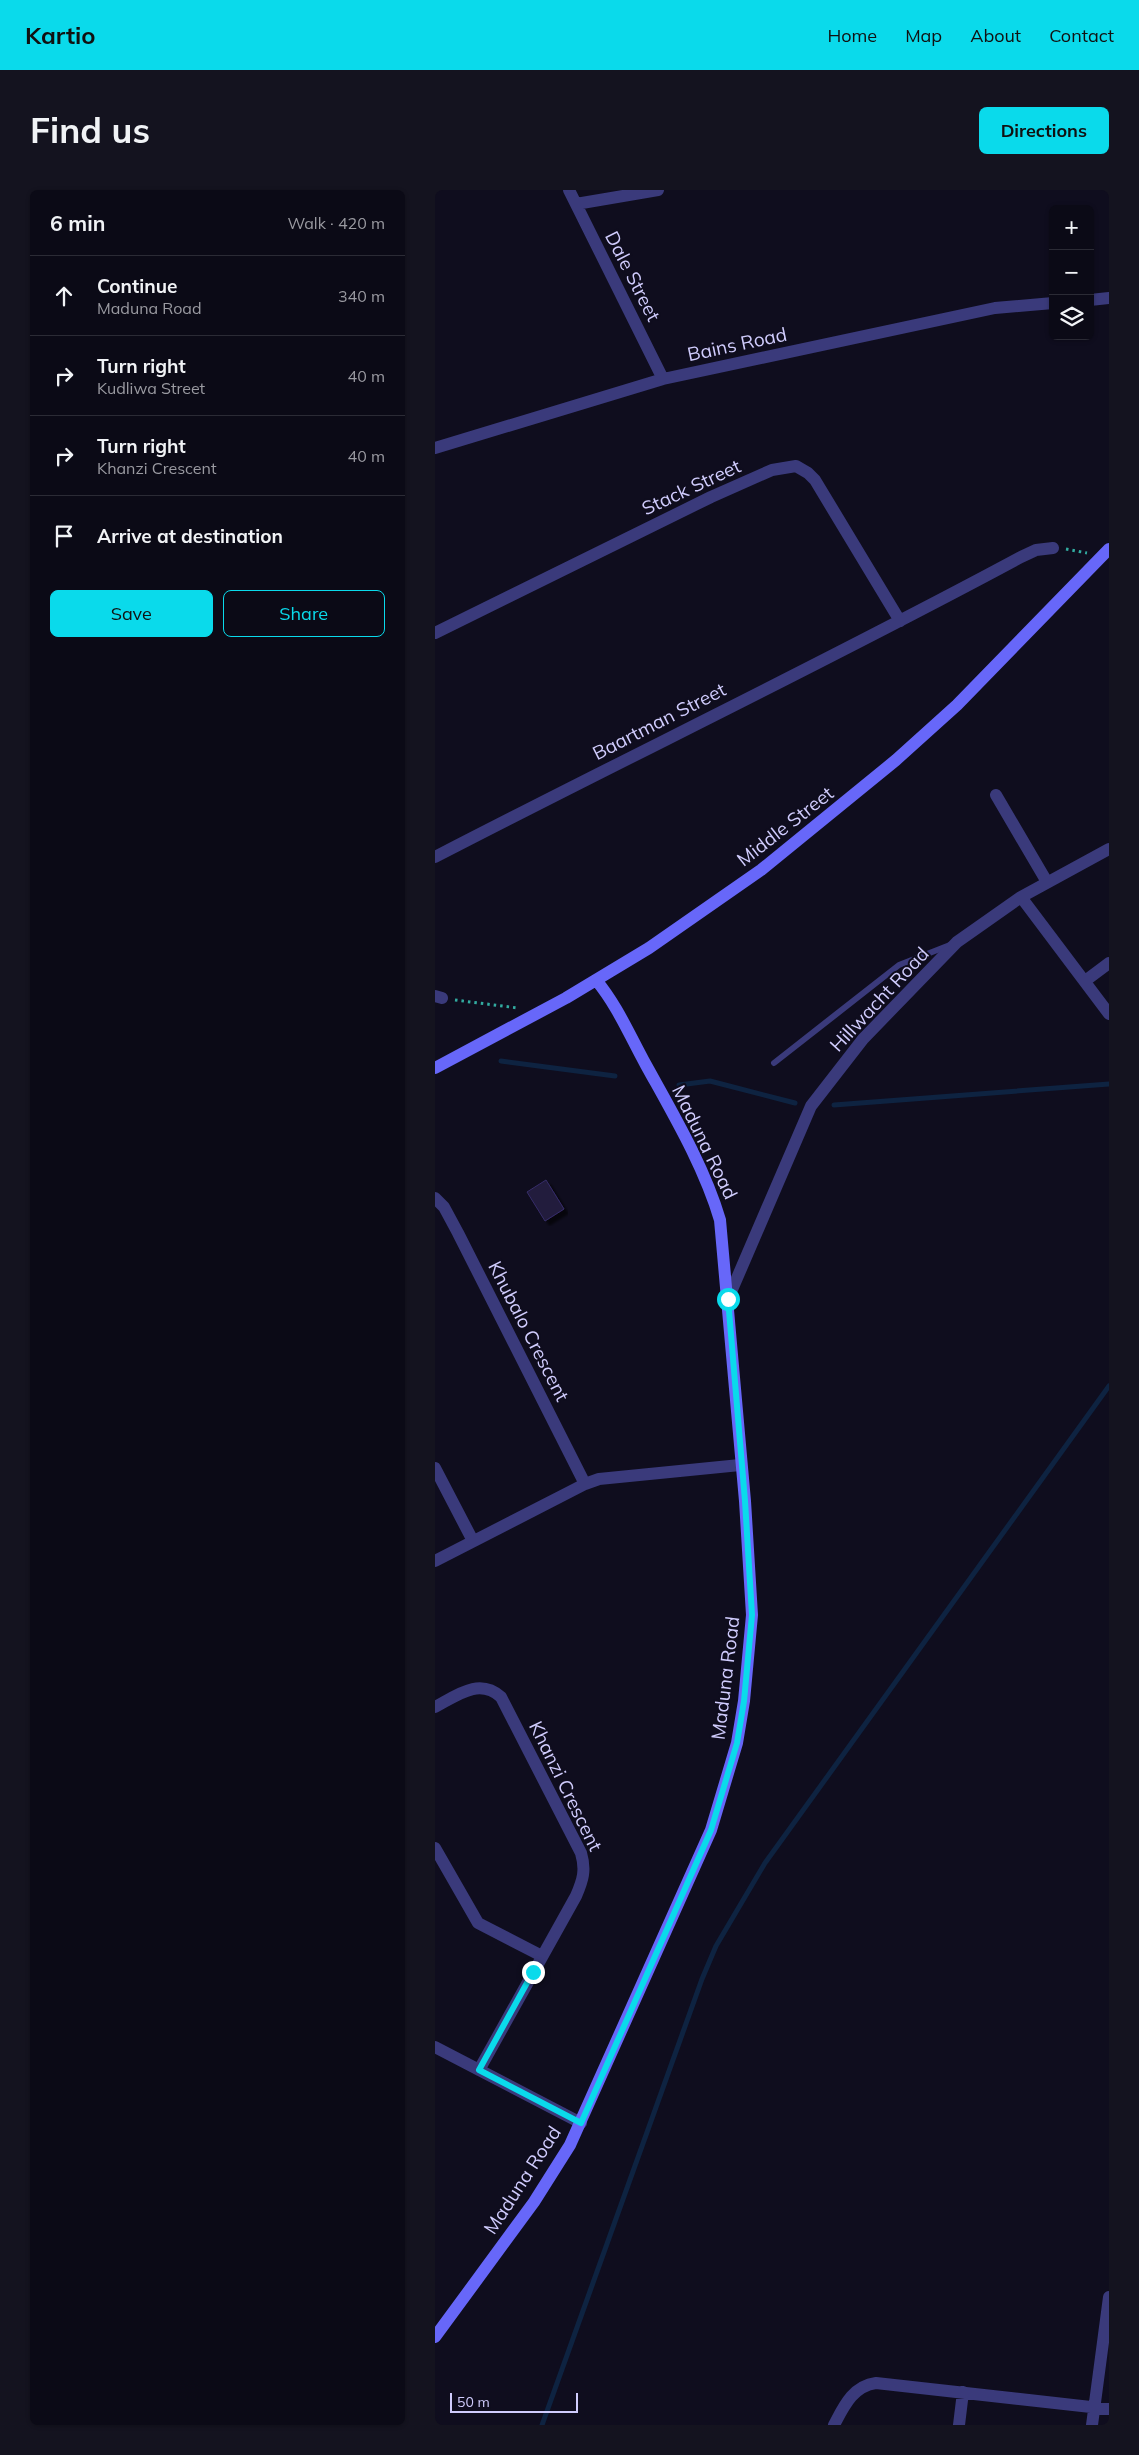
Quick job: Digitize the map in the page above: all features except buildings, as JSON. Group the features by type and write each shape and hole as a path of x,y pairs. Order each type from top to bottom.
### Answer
{"street":[{"name":"Dale Street","path":"569,190 663,379"},
{"path":"575,204 658,190"},
{"path":"1094,300 1109,298"},
{"name":"Bains Road","path":"435,448 663,379 995,308 1049,303"},
{"name":"Stack Street","path":"435,634 711,497 772,470 789,466 801,468 815,480 900,621"},
{"name":"Baartman Street","path":"435,857 900,621 1021,557 1036,550 1053,548"},
{"name":"Middle Street","path":"435,1068 544,1010 649,948 761,870 800,840 957,706 1106,552"},
{"path":"997,795 1047,882"},
{"name":"Hillwacht Road","path":"728,1299 811,1106 863,1039 957,942 1021,897 1109,849"},
{"path":"1021,897 1109,1014"},
{"path":"1085,981 1109,963"},
{"name":"Maduna Road","path":"435,2337 534,2202 581,2123 711,1830 737,1743 744,1701 752,1615 745,1501 720,1220 713,1194 612,1002 596,980"},
{"name":"Khubalo Crescent","path":"435,1198 444,1207 458,1233 585,1484"},
{"path":"435,1561 585,1484 624,1476 741,1464"},
{"path":"435,1468 473,1541"},
{"name":"Khanzi Crescent","path":"435,1707 473,1688 491,1690 501,1697 585,1863 583,1881 479,2070"},
{"path":"435,1848 476,1922 542,1956"},
{"path":"435,2047 581,2123"},
{"path":"1092,2425 1109,2297"},
{"path":"834,2425 847,2402 859,2388 876,2384 1109,2409"},
{"path":"959,2425 963,2392"}],"lane":[{"name":"Hillwacht Road","path":"774,1063 899,965 957,942"}],"path":[{"path":"1053,548 1106,552"},
{"path":"439,997 544,1010"}],"waterway":[{"path":"501,1061 615,1076"},
{"path":"679,1085 710,1081 795,1103"},
{"path":"834,1105 1109,1084"},
{"path":"542,2425 702,1979 716,1946 765,1863 1109,1386"}],"route":[{"path":"533,1972 479,2070 581,2123 711,1830 726,1786 737,1743 744,1701 752,1615 745,1501 728,1299"}]}
